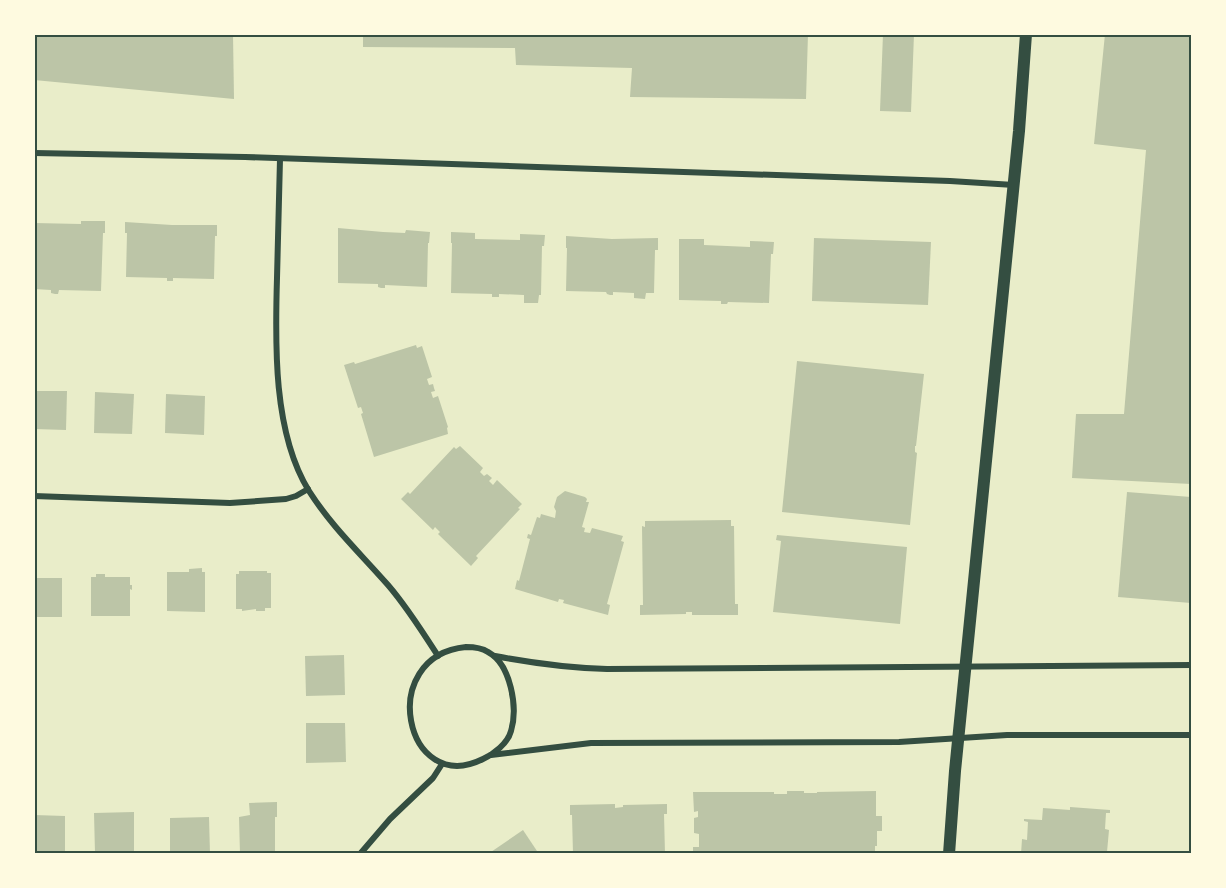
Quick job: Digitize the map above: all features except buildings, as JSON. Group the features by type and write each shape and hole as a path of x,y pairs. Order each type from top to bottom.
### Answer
{"main road":[{"path":"949,854 958,738 1014,185 1026,34"}],"street":[{"path":"34,153 280,159 1014,185"},
{"path":"280,159 276,361 287,435 296,465 308,489 332,523 404,605 438,656"},
{"path":"34,496 230,503 286,499 308,489"},
{"path":"1191,665 598,669 524,662 495,656 478,648 466,647 455,648 429,662 415,681 411,697 412,725 420,745 442,764 459,766 471,764 491,755 591,743 876,742 1007,735 1191,735"},
{"path":"491,755 507,740 511,733 514,715 511,686 495,656"},
{"path":"360,854 395,813 433,778 442,764"}]}
